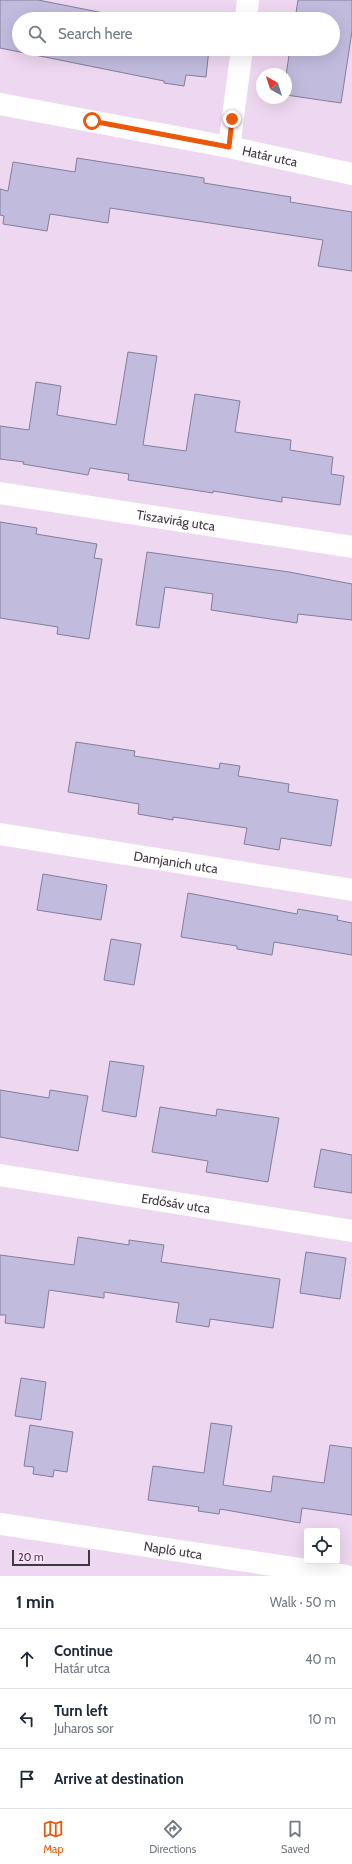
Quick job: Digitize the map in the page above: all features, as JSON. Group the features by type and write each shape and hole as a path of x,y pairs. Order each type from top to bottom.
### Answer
{"street":[{"path":"247,12 248,0"},
{"path":"229,147 241,56"},
{"name":"Határ utca","path":"0,104 229,147 352,174"},
{"name":"Tiszavirág utca","path":"0,493 352,547"},
{"name":"Damjanich utca","path":"0,834 352,890"},
{"name":"Erdősáv utca","path":"0,1175 352,1230"},
{"name":"Napló utca","path":"0,1524 346,1576"}],"building":[{"path":"0,0 38,0 99,12 12,12 12,50 0,48"},
{"path":"298,0 352,0 352,31 341,103 292,96 292,68 287,68 289,56 340,56 340,12 296,12"},
{"path":"40,56 208,56 206,77 186,75 184,86 164,83 164,81"},
{"path":"77,158 204,178 204,183 291,197 290,202 352,212 352,271 318,266 323,240 110,208 108,223 50,214 47,231 3,224 4,216 0,215 0,189 8,191 13,162 75,172"},
{"path":"128,352 157,356 143,445 186,451 195,394 240,401 235,432 291,440 290,450 333,457 331,474 344,476 340,505 282,497 282,502 213,491 213,493 128,480 129,474 90,468 88,475 23,464 24,462 0,459 0,426 29,430 36,382 61,386 57,415 116,425"},
{"path":"0,522 37,528 36,534 97,544 94,558 102,559 89,639 57,634 58,627 0,618"},
{"path":"147,552 289,572 352,584 352,620 298,614 297,623 211,610 213,594 165,587 159,628 136,625"},
{"path":"76,742 135,751 134,756 219,769 220,763 240,766 238,776 289,784 288,792 338,800 331,846 281,838 279,850 244,844 247,828 173,817 173,820 138,814 139,804 68,792"},
{"path":"43,874 107,885 101,920 37,910"},
{"path":"188,893 297,914 298,909 338,916 337,920 352,923 352,955 274,942 272,955 237,949 237,946 181,937"},
{"path":"111,939 141,944 134,985 104,980"},
{"path":"110,1061 144,1066 136,1117 102,1111"},
{"path":"0,1090 49,1098 50,1090 88,1096 78,1151 0,1137"},
{"path":"160,1107 216,1116 217,1109 279,1118 268,1182 206,1172 208,1161 152,1152"},
{"path":"321,1149 352,1155 352,1193 314,1187"},
{"path":"78,1237 129,1245 129,1240 164,1245 161,1262 280,1279 273,1328 210,1319 209,1327 176,1322 179,1303 104,1292 104,1298 49,1290 44,1328 5,1323 6,1315 0,1315 0,1255 74,1265"},
{"path":"306,1252 346,1258 340,1299 300,1293"},
{"path":"21,1378 46,1382 41,1420 15,1416"},
{"path":"211,1423 232,1426 223,1485 271,1492 273,1476 324,1483 330,1445 352,1448 352,1515 302,1508 300,1523 220,1509 219,1514 198,1511 199,1507 148,1500 153,1466 204,1473"},
{"path":"30,1425 73,1432 67,1472 54,1470 53,1477 33,1474 34,1467 24,1466"}],"route":[{"path":"92,121 229,147 232,119"}]}
